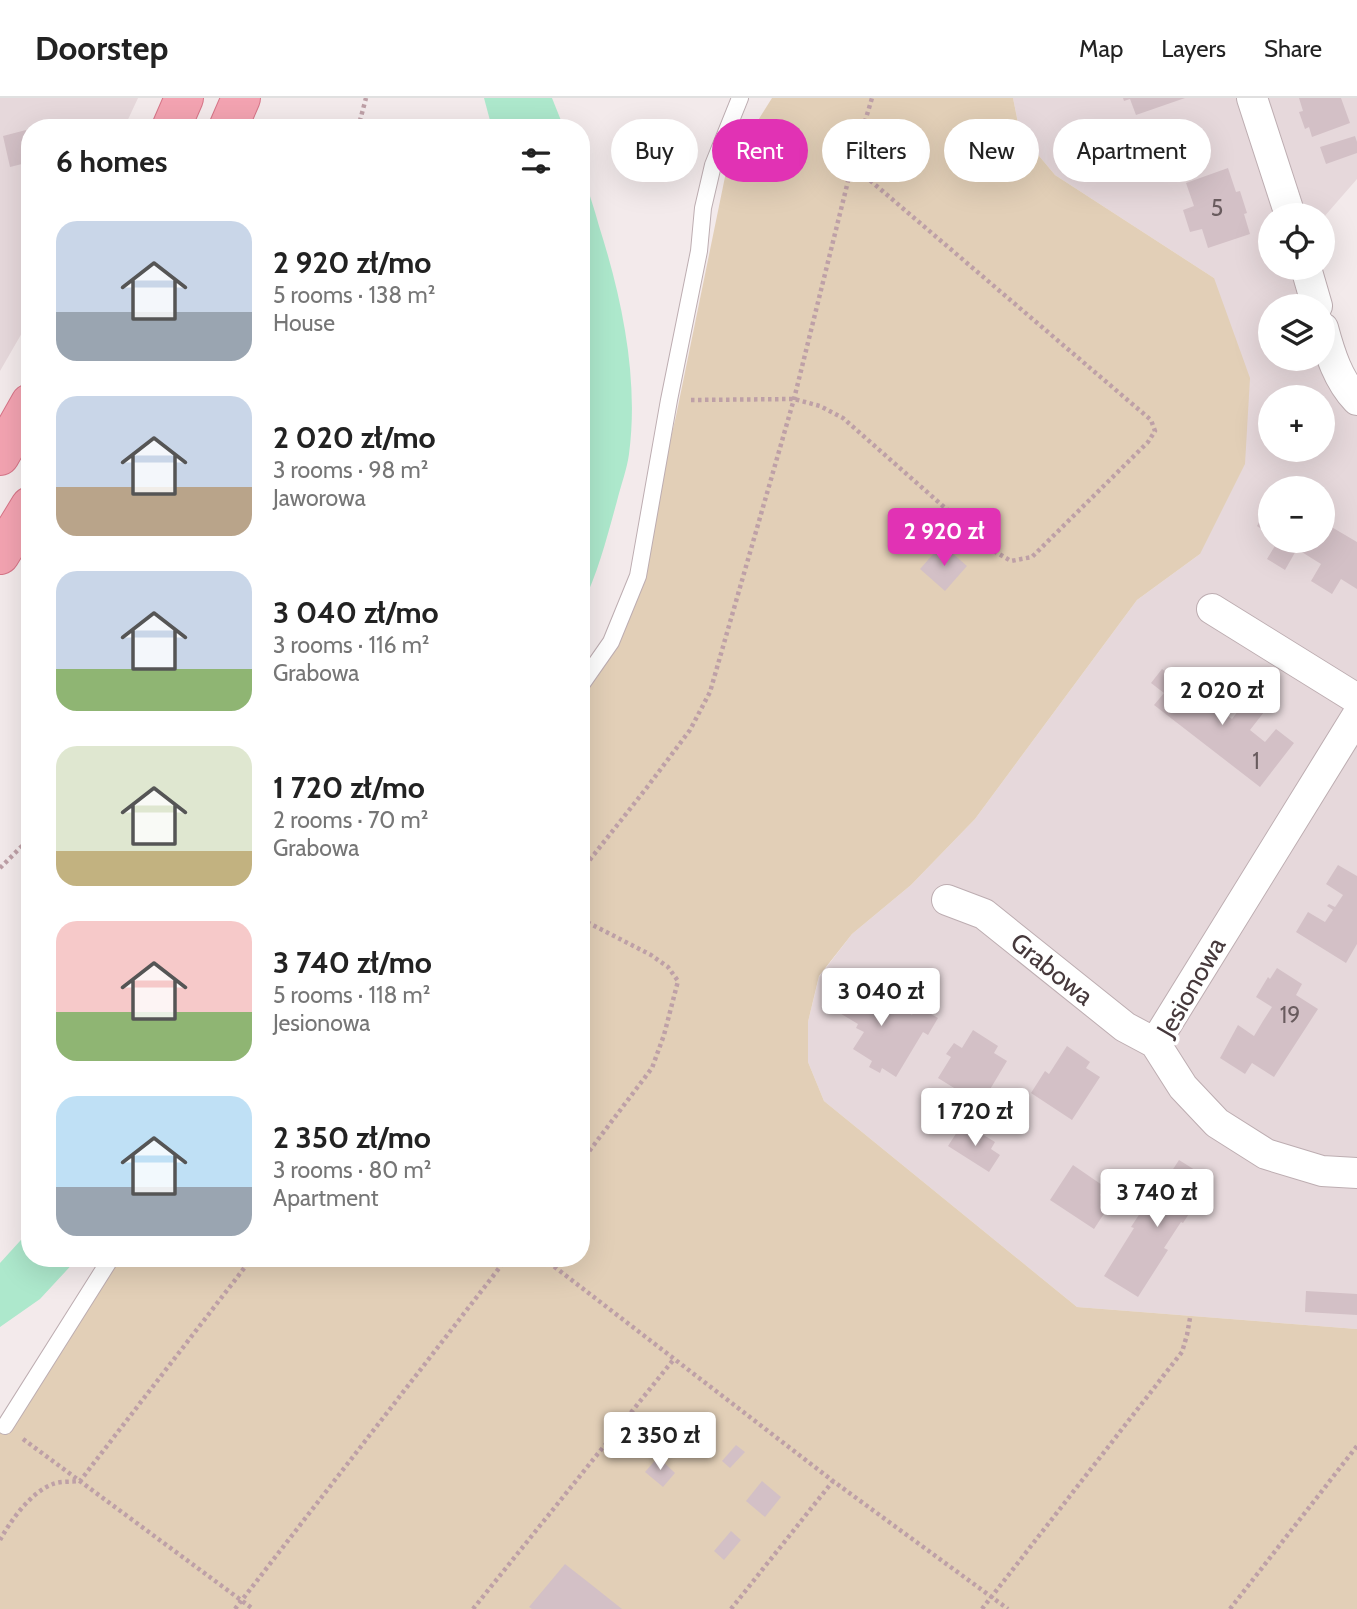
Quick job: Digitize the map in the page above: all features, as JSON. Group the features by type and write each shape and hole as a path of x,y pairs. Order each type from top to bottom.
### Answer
{"main road":[{"path":"175,119 184,98"},
{"path":"232,119 241,98"},
{"path":"0,456 21,419"},
{"path":"0,555 21,521"}],"street":[{"path":"1252,98 1286,203"},
{"path":"1335,364 1348,391 1357,400"},
{"path":"1212,609 1357,699"},
{"name":"Jesionowa","path":"1357,716 1155,1043 1183,1087 1217,1123 1266,1154 1322,1171 1357,1173"},
{"name":"Grabowa","path":"947,900 984,914 1125,1027 1155,1043"}],"lane":[{"path":"590,672 611,642 638,576 713,165 740,98"},
{"path":"5,1426 105,1267"}],"path":[{"path":"360,119 366,98"},
{"path":"866,119 872,98"},
{"path":"590,860 690,730 710,692 794,399 848,182"},
{"path":"669,400 794,399 820,406 843,418 994,551 1011,561 1032,558 1148,442 1155,431 1152,419 872,182"},
{"path":"0,869 21,847"},
{"path":"590,924 651,955 668,967 678,981 652,1068 590,1150"},
{"path":"0,1540 11,1520 34,1496 53,1484 80,1481 245,1267"},
{"path":"235,1609 500,1267"},
{"path":"555,1267 833,1481 1008,1609"},
{"path":"982,1609 1182,1352 1190,1318"},
{"path":"473,1609 674,1359"},
{"path":"5,1426 253,1609"},
{"path":"1230,1609 1357,1446"},
{"path":"731,1609 833,1481"}],"shaded area":[{"path":"0,98 138,98 128,119 21,119 21,335 0,371"},
{"path":"484,98 552,98 560,119 490,119"},
{"path":"772,98 1013,98 1017,119 944,119 944,182 1039,182 1039,156 1053,173 1053,182 1066,182 1214,278 1250,378 1245,464 1200,554 1137,600 975,819 911,885 852,934 819,976 808,1022 808,1062 824,1101 1077,1307 1357,1329 1357,1609 0,1609 0,1429 105,1267 590,1267 590,668 638,576 676,416 724,182 808,182 808,119 759,119"},
{"path":"1013,98 1357,98 1357,179 1335,204 1258,203 1258,280 1309,280 1314,294 1258,294 1258,371 1333,371 1357,400 1357,1329 1077,1307 824,1101 808,1062 808,1022 819,977 852,934 911,885 975,819 1137,600 1200,554 1214,278 1066,182 1211,182 1211,119 1053,119 1053,173 1039,156 1039,119 1017,119"},
{"path":"590,195 615,281 626,339 632,397 632,426 627,465 590,587"},
{"path":"21,1240 21,1267 70,1267 40,1299 0,1327 0,1263"}],"building":[{"path":"1123,98 1185,98 1136,115 1130,99 1124,101"},
{"path":"1299,98 1341,98 1350,123 1312,137 1309,127 1305,129 1299,112 1303,111"},
{"path":"21,131 21,164 10,167 3,136"},
{"path":"1355,136 1357,153 1326,164 1320,147"},
{"path":"1228,168 1236,192 1240,191 1250,234 1208,248 1202,229 1190,232 1183,210 1194,206 1186,183 1211,182 1211,174"},
{"path":"1335,529 1357,542 1357,589 1341,579 1332,594 1311,581 1321,564 1303,553 1335,553"},
{"path":"942,544 967,566 945,591 920,569"},
{"path":"1271,553 1295,553 1285,570 1267,559"},
{"path":"1162,669 1191,691 1204,674 1219,685 1207,700 1232,719 1247,699 1264,712 1250,730 1265,742 1276,729 1294,743 1260,787 1154,705 1164,693 1151,683"},
{"path":"1338,865 1357,876 1357,944 1346,963 1296,932 1308,912 1325,922 1333,910 1327,906 1329,904 1335,907 1343,895 1326,884"},
{"path":"1277,968 1302,984 1296,995 1318,1009 1274,1077 1252,1063 1245,1074 1220,1058 1238,1025 1254,1036 1272,1007 1256,997"},
{"path":"838,979 863,994 859,1001 879,1013 887,1000 912,1015 917,1006 938,1018 928,1035 923,1032 896,1077 882,1068 880,1073 869,1067 872,1061 853,1049 864,1032 856,1028 858,1024 823,1003"},
{"path":"973,1030 998,1046 994,1053 1007,1061 980,1106 967,1098 965,1102 955,1097 959,1091 938,1078 951,1057 946,1054 954,1043 962,1048"},
{"path":"1067,1046 1090,1062 1086,1068 1100,1077 1072,1120 1031,1093 1045,1071 1049,1074"},
{"path":"972,1128 995,1142 991,1149 1000,1155 989,1172 948,1146 959,1129 968,1134"},
{"path":"1179,1160 1211,1180 1164,1248 1168,1250 1138,1297 1104,1276 1134,1228 1131,1227 1148,1201 1151,1203"},
{"path":"1073,1165 1105,1187 1100,1195 1111,1203 1094,1229 1050,1200"},
{"path":"1306,1291 1357,1294 1357,1315 1305,1312"},
{"path":"708,1417 716,1425 699,1441 691,1433"},
{"path":"736,1445 745,1452 730,1468 722,1461"},
{"path":"658,1457 675,1473 663,1487 645,1472"},
{"path":"762,1481 781,1497 765,1517 746,1501"},
{"path":"731,1531 741,1540 724,1560 714,1551"},
{"path":"565,1564 622,1609 529,1607"}]}
